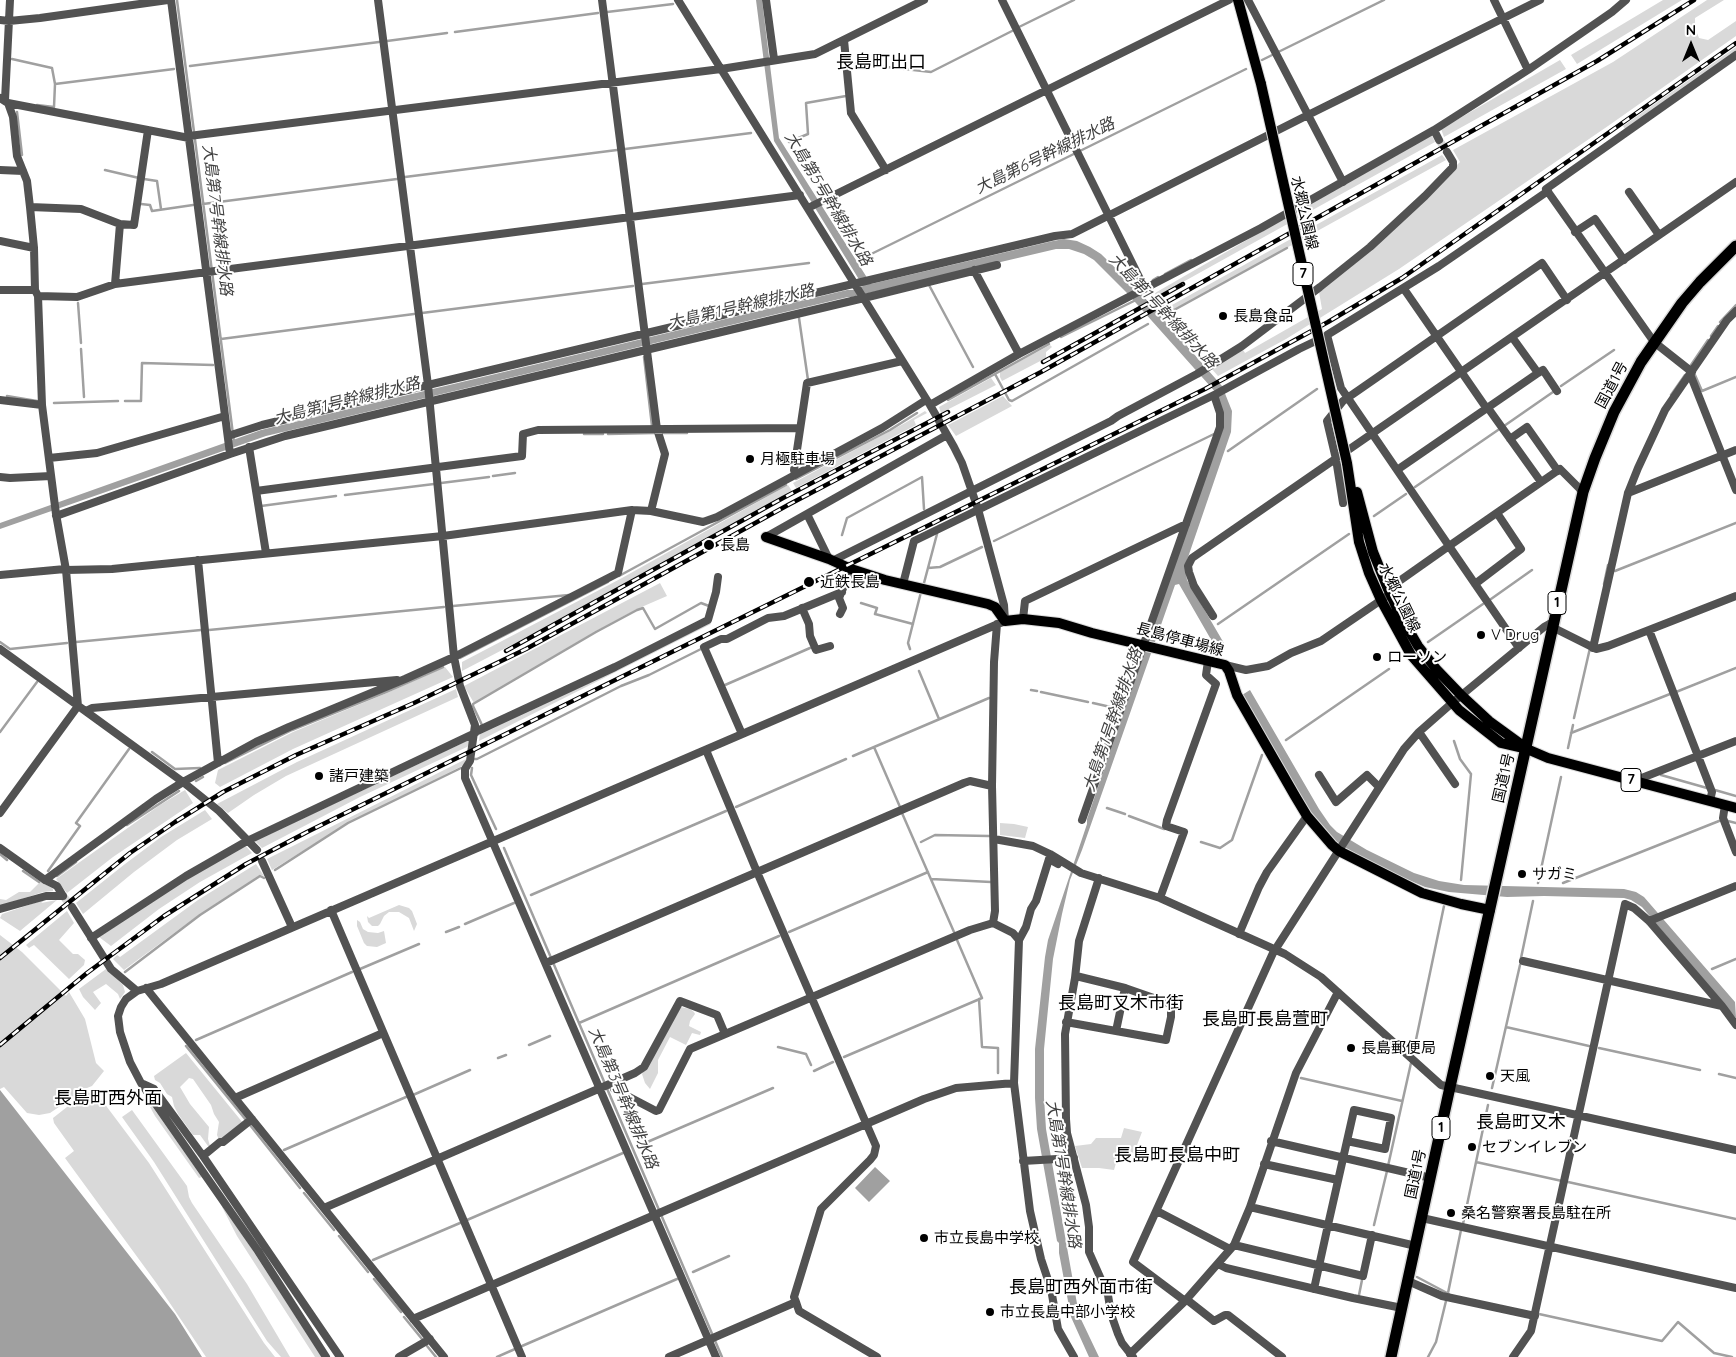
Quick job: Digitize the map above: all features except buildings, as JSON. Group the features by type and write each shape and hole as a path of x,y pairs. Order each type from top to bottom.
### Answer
{"highway":[{"name":"国道1号","path":"1391,1357 1583,492 1614,412 1654,342 1682,303 1736,246"}],"main road":[{"name":"水郷公園線","path":"1238,0 1261,84 1347,463 1359,542 1369,574 1411,655 1452,703 1501,743 1526,749 1548,758 1736,808"},
{"name":"水郷公園線","path":"1347,463 1364,514 1373,552 1389,591 1418,646 1436,670 1462,696 1489,721 1526,749"},
{"path":"766,537 851,569 903,584 988,604 995,607 1001,622"},
{"name":"長島停車場線","path":"1001,622 1023,619 1059,623 1092,633 1225,665 1237,695 1307,816 1332,845 1422,893 1461,904 1491,905"}],"street":[{"path":"0,813 78,706 66,570 55,510 42,405 34,248 27,181 17,156 13,117 4,100 10,0"},
{"path":"0,20 40,18 170,0 192,136 210,272 225,416 230,437 230,452"},
{"path":"378,0 430,400 454,657 460,686 475,726 470,761 465,769 465,778 606,1086 712,1338 716,1357"},
{"path":"602,0 657,429 665,454 651,511"},
{"path":"678,0 800,195 810,207 928,403 962,463 972,490 1004,605 994,662 992,786 995,911 993,923"},
{"path":"766,0 773,59"},
{"path":"4,100 148,130 192,136 721,68 815,54 924,0"},
{"path":"1002,0 1110,216 1143,290"},
{"path":"810,207 1229,0"},
{"path":"1248,0 1343,182"},
{"path":"1494,0 1528,70"},
{"path":"230,437 262,425 857,285 871,280 1056,236 1072,234 1540,0"},
{"path":"0,575 112,569 443,536 632,510 651,511 703,522 717,517 1019,354 1261,228 1343,182 1434,130 1528,70 1612,12 1626,0"},
{"path":"844,40 851,113 886,170"},
{"path":"1736,55 1546,189 1654,342 1691,373 1736,490"},
{"path":"30,207 81,209 120,224 134,225 148,130"},
{"path":"1434,130 1439,140"},
{"path":"806,514 831,560 1111,421 1197,374 1264,330 1370,247 1453,167 1453,162 1447,152"},
{"path":"0,170 23,171"},
{"path":"1213,616 1194,586 1188,566 1191,558 1736,182"},
{"path":"903,584 914,541 1215,395 1298,348 1327,335 1404,289 1548,191"},
{"path":"1629,192 1659,235"},
{"path":"0,290 77,297 115,284 800,195"},
{"path":"1575,232 1595,219 1624,260"},
{"path":"115,284 120,224"},
{"path":"0,241 34,248"},
{"path":"1343,503 1336,459 1326,421 1347,398 1542,263 1567,300"},
{"path":"55,510 230,452 285,436 647,348 864,298 997,264"},
{"path":"974,270 1019,354"},
{"path":"1404,289 1461,372 1541,482"},
{"path":"1591,647 1628,493 1638,468 1665,410 1727,320 1736,311"},
{"path":"1327,335 1341,388 1347,398 1519,648"},
{"path":"1512,337 1538,373"},
{"path":"795,474 806,383 902,361"},
{"path":"1398,470 1543,370 1557,391"},
{"path":"1082,820 1220,427 1220,413 1215,395"},
{"path":"0,400 42,405"},
{"path":"49,458 97,453 225,416"},
{"path":"1510,439 1528,427 1558,471"},
{"path":"256,490 522,456 523,434 538,430 800,428"},
{"path":"766,537 947,435"},
{"path":"249,447 266,553"},
{"path":"1628,493 1736,450"},
{"path":"1225,665 1246,670 1268,666 1291,653 1321,641 1381,600 1389,591 1449,546 1560,469 1583,492"},
{"path":"0,477 51,476"},
{"path":"45,880 156,799 218,762 289,727 454,657 618,573 632,510"},
{"path":"1476,584 1521,549 1497,513"},
{"path":"1023,619 1025,601 1186,524"},
{"path":"1177,553 1191,558"},
{"path":"198,560 218,762"},
{"path":"840,614 843,608 839,598 851,569"},
{"path":"91,938 186,876 247,841 615,667 708,620 718,578"},
{"path":"742,734 704,647 768,618 784,616 842,592"},
{"path":"1282,1357 1228,1315 1214,1321 1133,1262 1256,988 1276,950 1404,749 1419,732 1452,703 1519,648 1552,625 1596,649 1736,596"},
{"path":"802,608 809,624 810,636 816,650 830,646"},
{"path":"326,1357 258,1251 141,1083 130,1062 120,1032 118,1016 126,999 137,991 161,984 1001,622"},
{"path":"1649,630 1712,792 1710,801"},
{"path":"0,649 183,782 218,811 257,850"},
{"path":"1160,898 1184,832 1166,826 1167,820 1216,684 1206,675 1208,661"},
{"path":"86,711 92,708 405,679"},
{"path":"1419,732 1455,784"},
{"path":"1634,781 1736,741"},
{"path":"706,750 876,1146 874,1154 821,1209 794,1297 799,1311 877,1357"},
{"path":"1319,775 1336,802 1367,775 1379,787"},
{"path":"550,961 964,783 970,781 992,786"},
{"path":"1725,805 1723,818 1736,852"},
{"path":"1239,934 1258,887 1307,816"},
{"path":"994,839 1033,846 1050,854 1073,869"},
{"path":"0,848 45,880 57,886 63,896 46,896 0,910"},
{"path":"1074,1357 1058,1329 1051,1289 1041,1259 1030,1211 1014,1082 1019,940 1026,927 1031,908 1036,901 1049,860 1160,898 1276,950 1312,970 1441,1085 1736,1150"},
{"path":"262,861 292,926"},
{"path":"1099,878 1079,941 1076,976 1066,1022 1066,1119 1067,1133 1088,1220 1089,1252 1108,1295 1111,1314 1118,1334 1132,1356 1186,1300 1232,1247 1250,1207 1271,1141 1296,1073 1338,992"},
{"path":"1649,921 1736,886"},
{"path":"1513,1357 1531,1331 1625,904 1634,908 1649,921 1736,1025"},
{"path":"72,907 111,969 137,991"},
{"path":"331,910 522,1357"},
{"path":"606,1086 656,1111 659,1110 690,1049 970,930 993,923 1013,933 1019,940"},
{"path":"1524,961 1722,1006"},
{"path":"1066,1022 1166,1040 1171,1017 1171,1004 1125,988 1076,976"},
{"path":"146,988 444,1357"},
{"path":"1116,1031 1125,988"},
{"path":"324,1208 644,1068 680,1002 717,1015 725,1034"},
{"path":"235,1098 383,1033"},
{"path":"413,1319 942,1092 956,1088 1014,1082"},
{"path":"141,1083 154,1089 203,1156 340,1357"},
{"path":"1314,1289 1343,1157 1354,1110 1391,1118 1385,1149 1347,1141"},
{"path":"203,1156 252,1119"},
{"path":"1271,1141 1430,1178"},
{"path":"1023,1161 1074,1158"},
{"path":"1264,1164 1338,1180"},
{"path":"1250,1207 1416,1246"},
{"path":"1157,1211 1232,1247 1363,1276 1372,1236"},
{"path":"1422,1218 1736,1288"},
{"path":"1218,1264 1226,1268 1402,1308"},
{"path":"1408,1281 1442,1296 1534,1316"},
{"path":"669,1357 796,1302"},
{"path":"399,1357 430,1339"}],"shaded area":[{"path":"756,0 762,0 779,138 871,284 1053,241 1064,239 1077,241 1101,254 1137,289 1222,386 1232,411 1231,432 1185,566 1187,580 1225,645 1217,650 1179,584 1175,585 1070,880 1053,959 1044,1049 1046,1129 1079,1315 1099,1357 1089,1357 1071,1317 1037,1129 1035,1049 1045,957 1048,940 1087,824 1087,819 1223,425 1218,395 1127,293 1094,260 1069,249 1056,249 266,436 0,529 0,523 261,430 853,290 863,286 774,141"},
{"path":"1663,0 1682,0 1577,64 1571,55"},
{"path":"1707,0 1724,0 1695,18 1695,28 1699,38 1708,40 1736,21 1736,36 1399,269 1286,339 1218,376 1211,368 1242,348 1245,353 1322,309 1319,292 1394,227 1460,162 1453,150 1613,62"},
{"path":"1736,47 1736,51 1625,129 1623,126"},
{"path":"1560,60 1566,69 1444,137 1441,129"},
{"path":"1431,134 1435,142 1156,297 1155,293"},
{"path":"1442,155 1446,160 1165,315 1163,310"},
{"path":"1050,345 1052,347 1046,352 1046,358 1002,381 1000,372"},
{"path":"991,378 996,385 941,413 939,407"},
{"path":"1003,396 1012,406 956,436 948,425"},
{"path":"925,411 927,413 914,420 916,425 796,488 793,483 905,423"},
{"path":"788,485 792,491 550,625 462,671 462,662 622,578"},
{"path":"660,583 667,596 637,609 596,631 474,703 464,686"},
{"path":"711,624 479,741 480,733"},
{"path":"445,667 453,677 293,749 220,787 215,783 218,770 293,732"},
{"path":"456,689 458,697 286,776 228,813 217,804 297,762"},
{"path":"1250,690 1319,809 1337,832 1367,850 1414,873 1439,881 1464,885 1624,889 1636,892 1644,897 1735,1002 1736,1018 1642,907 1631,900 1624,898 1544,896 1507,897 1449,892 1425,887 1397,875 1331,839 1311,813 1242,695"},
{"path":"471,739 469,746 360,797 262,848 255,841"},
{"path":"466,759 464,765 348,823 272,870 267,859"},
{"path":"185,790 193,803 113,857 67,893 56,879 160,805"},
{"path":"205,810 212,819 177,840 83,914 76,903 161,837"},
{"path":"1000,823 1028,827 1025,838 1000,835"},
{"path":"245,845 252,853 200,882 159,909 111,946 99,937 185,880"},
{"path":"256,864 264,876 260,875 200,914 124,970 113,959 117,955 120,957 198,900"},
{"path":"41,881 53,889 53,891 43,892 0,906 0,899 6,900 19,892 30,892"},
{"path":"46,899 41,903 57,900 20,931 0,918 2,914"},
{"path":"399,905 412,911 417,924 414,931 409,918 399,912 389,912 378,926 372,926 368,922 367,916 369,918"},
{"path":"67,911 74,923 59,940 73,954 78,954 85,960 84,965 69,979 34,945 29,948 26,945"},
{"path":"357,920 363,929 368,932 378,933 384,931 386,943 377,947 367,946 357,926"},
{"path":"0,935 22,952 66,996 69,992 85,1019 96,1063 104,1071 92,1086 50,1113 39,1115 27,1113 4,1087 0,1089"},
{"path":"106,969 123,985 125,992 120,999 118,994 106,984 93,992 101,1003 95,1010 83,997 79,989"},
{"path":"681,1007 694,1012 695,1014 689,1026 701,1032 700,1035 692,1033 686,1045 670,1037 658,1060 658,1073 650,1089 645,1083 642,1074"},
{"path":"186,1053 243,1123 219,1140 217,1135 219,1122 211,1105 193,1079 189,1078 180,1087 190,1104 209,1127 208,1139 210,1146 200,1135 193,1135 178,1114 172,1097 155,1080 154,1076"},
{"path":"0,1090 175,1314 202,1357 0,1357"},
{"path":"86,1092 98,1095 149,1163 264,1343 275,1357 206,1357 157,1284 65,1158 74,1151 54,1123 53,1118"},
{"path":"152,1106 202,1177 199,1178 155,1116 150,1107"},
{"path":"132,1110 187,1186 192,1203 247,1284 290,1357 281,1357 267,1341 154,1162 122,1117"},
{"path":"1124,1128 1142,1132 1134,1153 1128,1151 1126,1154 1119,1153 1114,1170 1082,1168 1075,1146 1091,1144 1096,1138 1121,1138"},
{"path":"875,1167 890,1181 869,1202 855,1188"},
{"path":"220,1203 322,1357 315,1357 237,1236"}],"waterway":[{"name":"大島第7号幹線排水路","path":"177,0 234,442"},
{"path":"1019,27 1074,0"},
{"name":"大島第6号幹線排水路","path":"1262,60 1384,0"},
{"path":"607,12 673,4"},
{"path":"455,32 598,13"},
{"path":"850,65 852,63 931,72 1012,31"},
{"path":"387,41 447,33"},
{"path":"190,66 379,42"},
{"path":"12,59 52,68 55,84 174,69"},
{"name":"大島第6号幹線排水路","path":"855,262 1246,69"},
{"path":"37,105 54,107 55,84"},
{"name":"大島第5号幹線排水路","path":"789,142 808,134 806,103 846,96"},
{"path":"17,112 22,155"},
{"path":"625,149 751,133"},
{"path":"405,177 617,150"},
{"path":"105,170 139,178"},
{"path":"144,179 157,181 161,209"},
{"path":"203,204 397,179"},
{"path":"141,204 150,205 152,211 193,205"},
{"name":"大島第1号幹線排水路","path":"1165,315 1287,248"},
{"path":"1165,274 1191,260"},
{"path":"642,284 809,263"},
{"name":"大島第1号幹線排水路","path":"1153,280 1158,277"},
{"path":"929,285 973,367"},
{"path":"422,313 633,286"},
{"name":"大島第1号幹線排水路","path":"1061,337 1136,300"},
{"path":"78,303 81,343"},
{"path":"1720,322 1736,305"},
{"path":"221,339 414,314"},
{"path":"799,318 808,380"},
{"path":"995,374 1009,400 1012,401 1148,324"},
{"path":"1711,336 1718,326"},
{"path":"1691,365 1708,340"},
{"path":"948,400 1049,344"},
{"path":"81,349 84,397"},
{"path":"1561,386 1614,350"},
{"path":"644,357 652,426"},
{"path":"125,401 141,401 142,363 213,365"},
{"path":"1671,395 1685,375"},
{"path":"1695,375 1702,391 1736,377"},
{"path":"1228,451 1317,389"},
{"path":"1504,426 1553,392"},
{"path":"7,396 37,401"},
{"path":"54,403 118,401"},
{"path":"796,479 890,430 917,413"},
{"path":"1415,487 1498,430"},
{"path":"608,434 654,433"},
{"path":"663,433 687,433"},
{"path":"584,434 603,434"},
{"path":"994,541 1214,434"},
{"path":"493,476 515,473"},
{"path":"441,483 489,477"},
{"path":"842,535 847,518 922,477 924,509"},
{"path":"345,495 434,484"},
{"path":"619,576 786,485"},
{"path":"1374,516 1406,494"},
{"path":"261,506 336,496"},
{"path":"1615,571 1736,523"},
{"path":"924,583 937,534"},
{"path":"1218,624 1349,534"},
{"path":"928,568 940,567 982,547"},
{"path":"1604,584 1608,565"},
{"path":"1491,599 1532,570"},
{"path":"460,658 608,582"},
{"path":"910,649 908,643 921,592"},
{"path":"453,606 569,595"},
{"path":"482,725 473,704 637,610 643,608 655,629 701,603 709,606"},
{"path":"861,603 877,608 875,614 913,624"},
{"path":"1428,642 1483,604"},
{"path":"209,630 444,607"},
{"path":"76,642 201,630"},
{"path":"0,642 10,649 67,643"},
{"path":"725,685 810,648"},
{"path":"1574,718 1590,648"},
{"path":"474,759 621,686 649,675 701,649"},
{"path":"225,763 292,730 443,667"},
{"path":"1676,692 1736,668"},
{"path":"1286,740 1389,669"},
{"path":"919,671 939,719"},
{"path":"0,732 37,682"},
{"path":"1031,690 1037,691"},
{"path":"1041,692 1088,702"},
{"path":"1571,733 1670,694"},
{"path":"853,756 989,698"},
{"name":"大島第1号幹線排水路","path":"1093,703 1115,708"},
{"path":"1568,748 1573,725"},
{"path":"1454,741 1460,759 1471,774 1461,880"},
{"path":"874,747 900,807"},
{"path":"48,871 80,826 76,823 129,749"},
{"path":"152,752 175,769 200,768"},
{"path":"1201,842 1220,848 1232,840 1262,755"},
{"path":"736,807 846,759"},
{"path":"275,870 348,823 461,768"},
{"path":"472,768 471,775 496,829"},
{"path":"1661,775 1707,788"},
{"path":"196,781 203,777"},
{"path":"1538,883 1561,777"},
{"path":"1715,790 1736,796"},
{"path":"127,825 179,791"},
{"path":"1107,808 1125,814"},
{"path":"531,895 726,811"},
{"path":"902,813 954,932"},
{"path":"1129,816 1164,829"},
{"path":"1563,883 1719,821"},
{"path":"1728,821 1736,823"},
{"path":"921,842 935,835 989,836"},
{"name":"大島第3号幹線排水路","path":"504,848 722,1357"},
{"path":"0,854 7,860"},
{"path":"57,876 76,862"},
{"path":"23,871 39,882"},
{"path":"789,932 928,872"},
{"path":"125,972 200,915 260,876 264,878"},
{"path":"931,879 991,882"},
{"path":"1521,958 1533,901"},
{"path":"465,924 514,903"},
{"path":"1413,1054 1444,906"},
{"path":"446,932 459,927"},
{"path":"579,1023 779,936"},
{"path":"844,1057 982,998 957,940"},
{"path":"360,969 419,944"},
{"path":"1712,969 1736,959"},
{"path":"1492,1088 1520,965"},
{"path":"196,1040 352,972"},
{"path":"979,999 982,1047 998,1048 998,1073"},
{"path":"1506,1027 1589,1046"},
{"path":"529,1045 550,1036"},
{"path":"186,1046 246,1120"},
{"path":"778,1047 806,1054 811,1065"},
{"path":"1599,1048 1700,1070"},
{"path":"498,1058 506,1055"},
{"path":"814,1071 833,1062"},
{"path":"1388,1166 1411,1063"},
{"path":"413,1095 470,1070"},
{"path":"1719,1074 1736,1078"},
{"path":"1301,1078 1402,1101"},
{"path":"638,1146 773,1088"},
{"path":"284,1150 406,1097"},
{"path":"1463,1224 1488,1105"},
{"path":"250,1125 300,1188"},
{"path":"467,1220 623,1153"},
{"path":"1476,1162 1562,1181"},
{"path":"1374,1225 1387,1171"},
{"path":"1568,1182 1736,1219"},
{"path":"304,1193 334,1230"},
{"path":"373,1260 460,1223"},
{"path":"1448,1293 1461,1230"},
{"path":"339,1236 368,1272"},
{"path":"693,1272 729,1256"},
{"path":"1417,1277 1449,1294"},
{"path":"374,1279 401,1312"},
{"path":"522,1346 677,1279"},
{"path":"1359,1295 1362,1280"},
{"path":"1428,1357 1436,1342 1446,1301"},
{"path":"1539,1314 1662,1341 1678,1322 1714,1353 1732,1357"},
{"path":"404,1317 422,1339"},
{"path":"427,1346 436,1357"},
{"path":"497,1357 515,1349"}],"tunnel":[{"path":"1439,140 1447,152"},
{"path":"63,896 72,907"}],"railway":[{"path":"0,958 130,853 223,792 296,755 414,703 526,649 788,505 1041,372 1597,61 1694,0"},
{"path":"0,1045 87,973 164,916 246,864 307,832 1205,389 1328,322 1402,278 1736,43"},
{"path":"1043,362 1183,284"},
{"path":"506,651 783,498 948,412"}],"place":[{"name":"長島食品","path":"1223,316"},
{"name":"月極駐車場","path":"750,459"},
{"name":"長島","path":"709,545"},
{"name":"近鉄長島","path":"809,582"},
{"name":"V Drug","path":"1481,635"},
{"name":"ローソン","path":"1377,657"},
{"name":"諸戸建築","path":"319,776"},
{"name":"サガミ","path":"1522,874"},
{"name":"長島郵便局","path":"1351,1048"},
{"name":"天風","path":"1490,1076"},
{"name":"セブンイレブン","path":"1472,1147"},
{"name":"桑名警察署長島駐在所","path":"1451,1213"},
{"name":"市立長島中学校","path":"924,1238"},
{"name":"市立長島中部小学校","path":"990,1312"}],"district":[{"name":"長島町出口","path":"881,63"},
{"name":"長島町又木市街","path":"1121,1004"},
{"name":"長島町長島萱町","path":"1265,1020"},
{"name":"長島町西外面","path":"108,1099"},
{"name":"長島町又木","path":"1521,1123"},
{"name":"長島町長島中町","path":"1177,1156"},
{"name":"長島町西外面市街","path":"1081,1288"}]}
